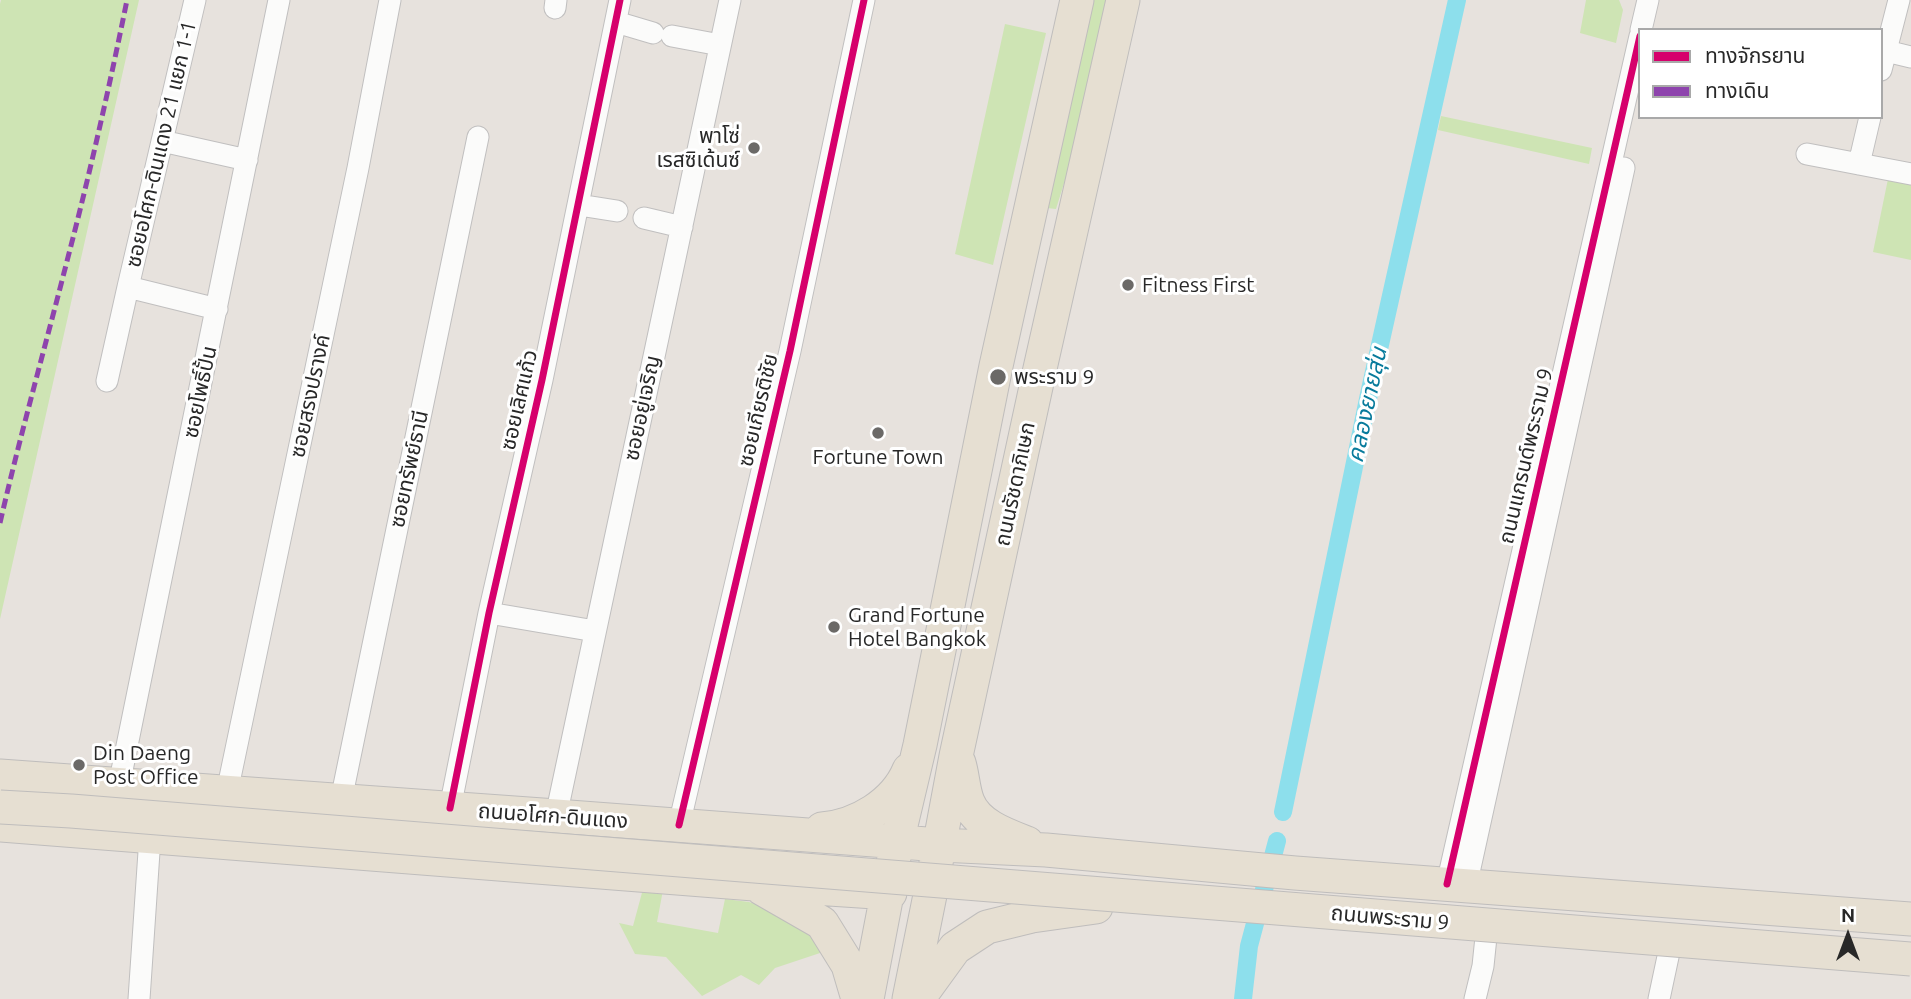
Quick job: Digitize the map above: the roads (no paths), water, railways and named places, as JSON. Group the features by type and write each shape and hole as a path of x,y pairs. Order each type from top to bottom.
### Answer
{"main road":[{"name":"ถนนรัชดาภิเษก","path":"881,866 920,745 996,366 1077,0"},
{"name":"ถนนรัชดาภิเษก","path":"940,845 956,756 1123,0"},
{"path":"996,366 1009,378 1027,381 1039,373"},
{"path":"778,832 835,828 860,819 891,797 907,775 920,745"},
{"path":"956,756 968,803 981,820 1007,836 1046,850"},
{"name":"ถนนอโศก-ดินแดง","path":"0,776 778,832 881,866 930,895"},
{"name":"ถนนอโศก-ดินแดง","path":"0,789 519,827 881,866"},
{"path":"375,853 381,804"},
{"name":"ถนนอโศก-ดินแดง","path":"0,807 881,866"},
{"path":"488,862 494,811"},
{"name":"ถนนอโศก-ดินแดง","path":"0,825 754,884 881,866 940,845"},
{"path":"909,999 940,845"},
{"name":"ถนนพระราม 9","path":"940,845 1046,850 1296,873 1911,919"},
{"path":"867,999 881,866"},
{"name":"ถนนพระราม 9","path":"881,866 1911,937"},
{"name":"ถนนพระราม 9","path":"881,866 1911,959"},
{"path":"754,884 822,923 848,965 858,999"},
{"name":"ถนนพระราม 9","path":"930,895 1911,971"},
{"path":"918,999 955,948 987,927 1032,916 1096,906"}],"street":[{"name":"ซอยอโศก-ดินแดง 21 แยก 1-1","path":"107,382 195,0"},
{"name":"ซอยโพธิ์ปั้น","path":"119,785 279,0"},
{"name":"ซอยสรงปรางค์","path":"227,792 358,168 390,0"},
{"name":"ซอยเลิศแก้ว","path":"450,808 620,0"},
{"name":"ซอยอยู่เจริญ","path":"555,816 730,0"},
{"name":"ซอยเกียรติชัย","path":"679,825 790,351 863,0"},
{"path":"1641,28 1648,0"},
{"path":"1655,28 1661,0"},
{"path":"1899,0 1884,61 1911,57"},
{"path":"616,22 720,45"},
{"name":"ถนนแกรนด์พระราม 9","path":"1457,885 1638,45"},
{"name":"ถนนแกรนด์พระราม 9","path":"1457,885 1638,107"},
{"path":"1859,164 1870,119"},
{"name":"ซอยทรัพย์ธานี","path":"341,800 478,137"},
{"path":"162,141 247,160"},
{"path":"1807,154 1911,174"},
{"path":"579,205 617,211"},
{"path":"644,218 682,227"},
{"path":"128,287 217,309"},
{"path":"489,613 595,631"},
{"path":"139,999 150,837"},
{"path":"1475,999 1483,966 1486,937"},
{"path":"1659,999 1669,952"}],"waterway":[{"name":"คลองยายสุ่น","path":"1283,812 1369,394 1457,0"},
{"path":"1243,999 1249,946 1277,841"}],"place":[{"name":"พาโซ่ เรสซิเด้นซ์","path":"754,148"},
{"name":"Fitness First","path":"1128,285"},
{"name":"พระราม 9","path":"998,377"},
{"name":"Fortune Town","path":"878,433"},
{"name":"Grand Fortune Hotel Bangkok","path":"834,627"},
{"name":"Din Daeng Post Office","path":"79,765"}]}
